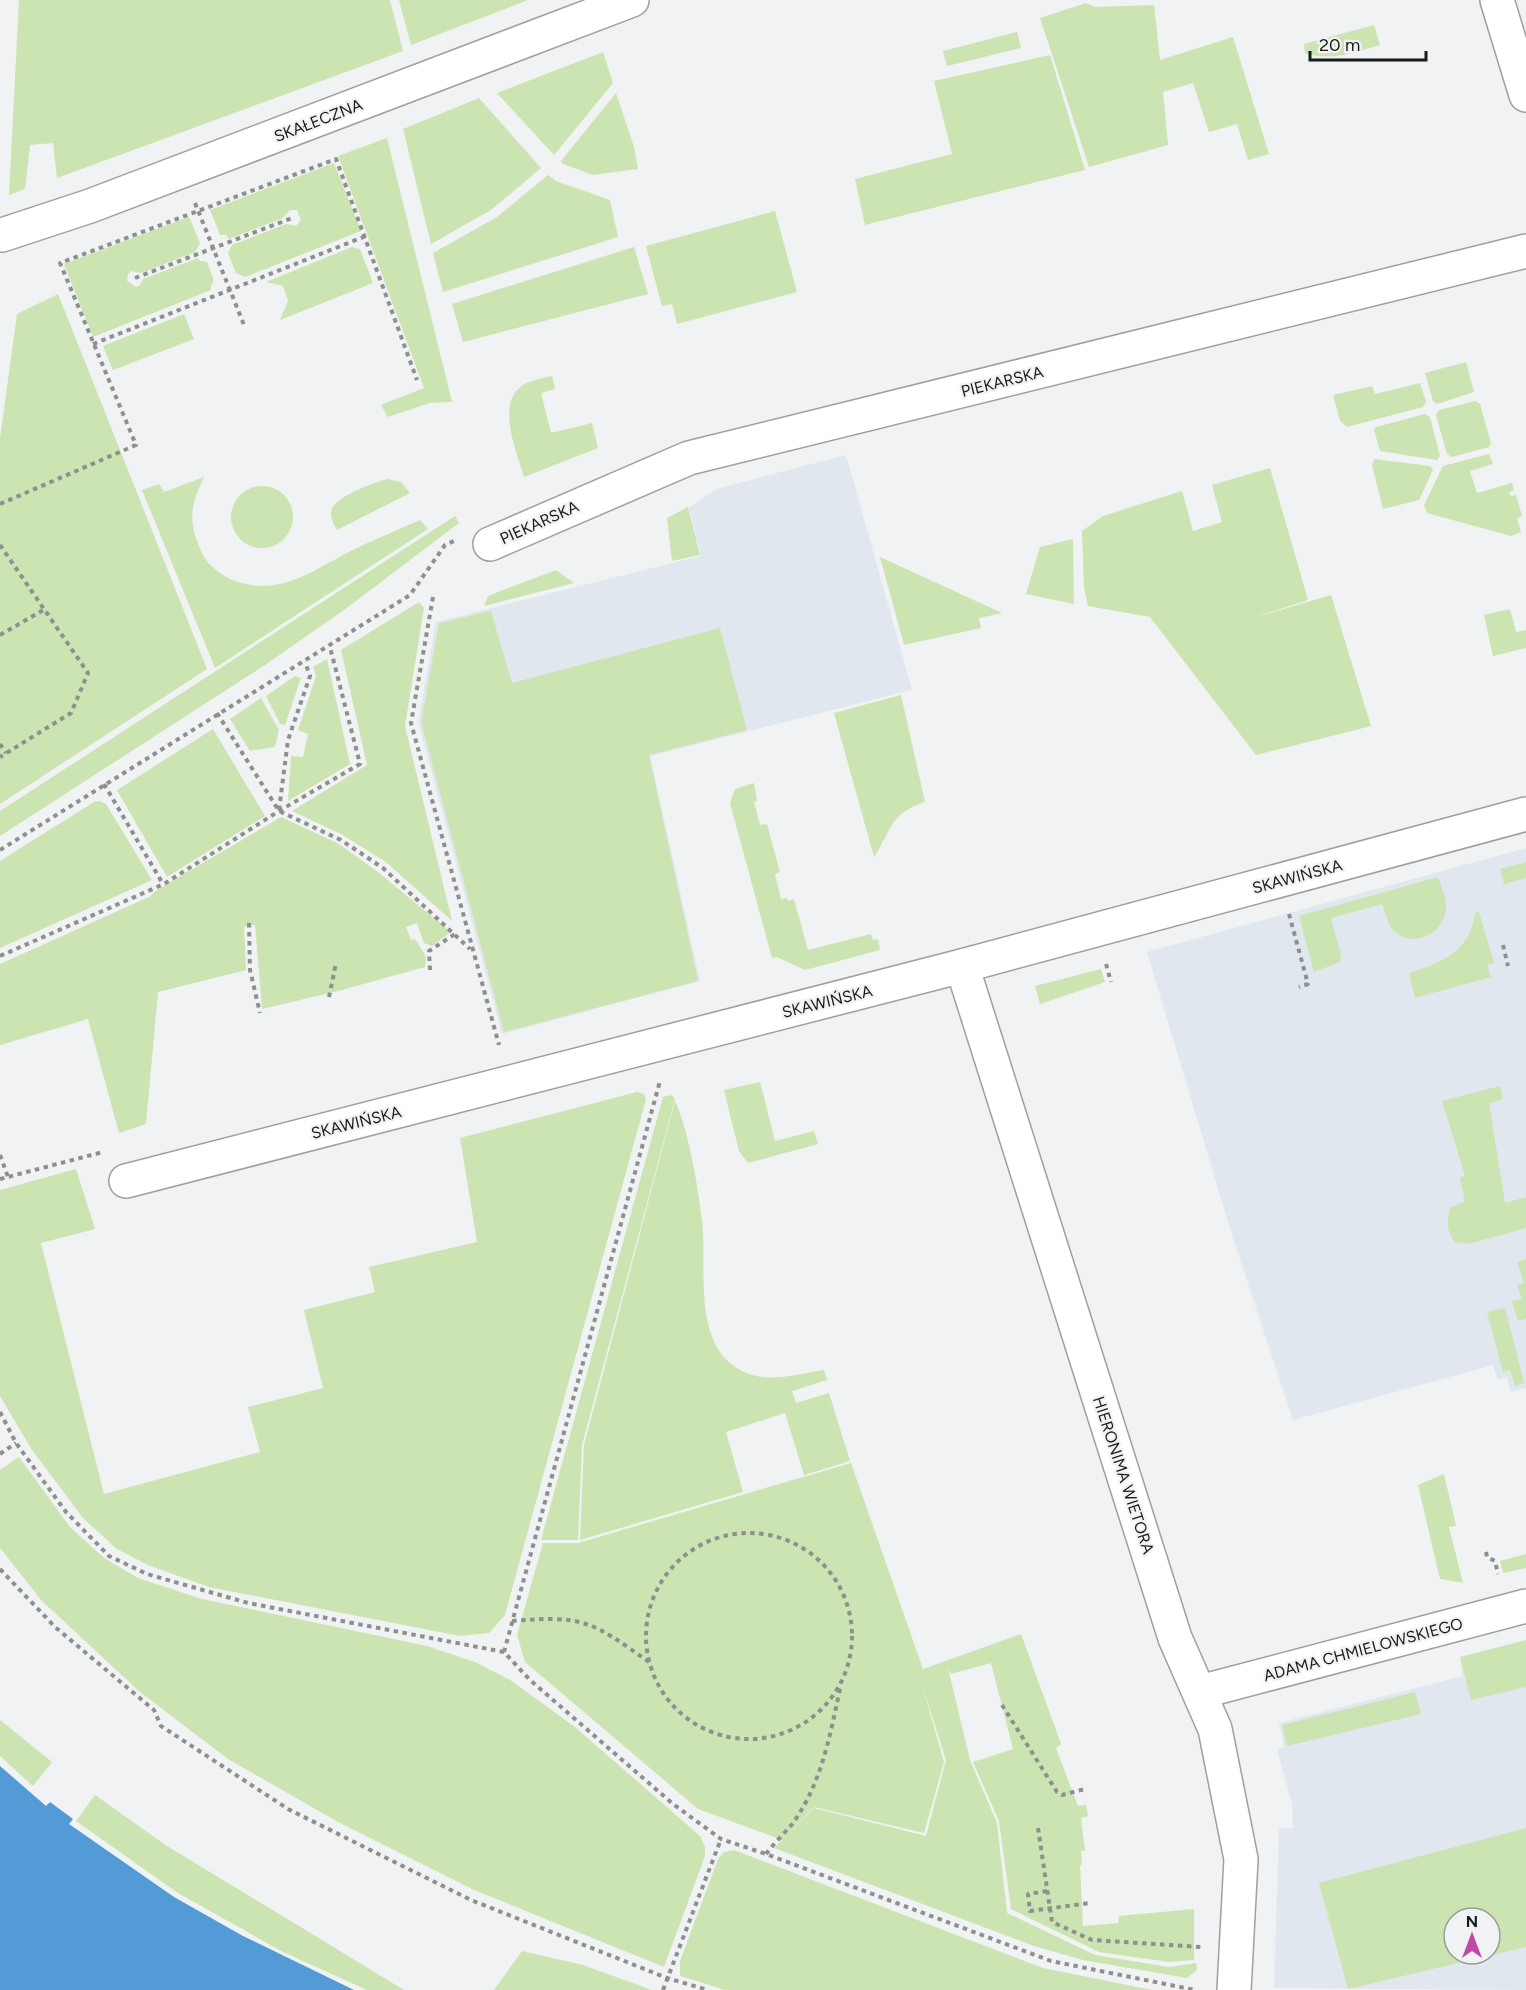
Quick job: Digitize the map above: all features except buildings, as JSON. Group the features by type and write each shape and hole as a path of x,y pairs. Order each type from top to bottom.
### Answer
{"street":[{"name":"SKAŁECZNA","path":"2,235 90,206 632,0"},
{"path":"1497,0 1526,95"},
{"name":"PIEKARSKA","path":"477,540 689,458 1526,251"},
{"name":"SKAWIŃSKA","path":"126,1181 962,966 1526,813"},
{"name":"HIERONIMA WIETORA","path":"962,966 1175,1638 1215,1729 1241,1859 1234,1990"},
{"name":"ADAMA CHMIELOWSKIEGO","path":"1200,1692 1526,1606"}],"path":[{"path":"0,504 135,445 60,263 336,159 417,380"},
{"path":"198,210 244,325"},
{"path":"135,278 292,218"},
{"path":"93,344 366,236"},
{"path":"0,850 217,713 330,647 410,595 445,545 477,540"},
{"path":"0,545 88,673 71,713 0,757"},
{"path":"433,597 411,723 471,950 499,1045"},
{"path":"0,635 45,609"},
{"path":"0,956 164,884 279,811 360,764 330,647"},
{"path":"279,811 288,740 310,676 305,662"},
{"path":"217,713 279,811 341,840 383,868 471,950"},
{"path":"0,744 6,753"},
{"path":"104,784 164,884"},
{"path":"249,923 250,970 260,1013"},
{"path":"1293,930 1308,984 1299,987"},
{"path":"430,970 429,951 455,934"},
{"path":"1503,945 1508,966"},
{"path":"1104,957 1111,982"},
{"path":"329,997 336,963"},
{"path":"504,1652 660,1081"},
{"path":"0,1179 107,1151"},
{"path":"0,1155 8,1177"},
{"path":"0,1412 16,1443 66,1512 109,1556 147,1574 248,1603 504,1652 530,1680 673,1803 721,1839 1051,1961 1195,1990"},
{"path":"0,1454 16,1443"},
{"path":"765,1854 792,1823 816,1784 826,1755 842,1681 849,1663 852,1625 839,1586 825,1567 808,1552 788,1541 765,1535 724,1536 704,1544 671,1569 659,1587 648,1614 646,1639 649,1663 663,1693 686,1718 701,1728 736,1739 772,1737 805,1723 832,1697 842,1681"},
{"path":"1486,1552 1487,1557 1495,1561 1498,1574"},
{"path":"0,1569 55,1627 154,1710 161,1726 288,1809 471,1900 667,1978 708,1990"},
{"path":"512,1621 554,1617 573,1619 613,1636 649,1663"},
{"path":"1002,1705 1057,1792 1062,1795 1085,1789"},
{"path":"1038,1828 1052,1922 1092,1940 1204,1947"},
{"path":"663,1990 721,1839"},
{"path":"1047,1891 1028,1894 1030,1911 1090,1903"}],"shaded area":[{"path":"846,455 912,690 650,756 700,981 502,1034 418,722 436,622 701,556 689,508 716,489"},
{"path":"1526,848 1526,1388 1511,1392 1507,1377 1498,1380 1493,1365 1293,1420 1232,1235 1147,952"},
{"path":"1526,1641 1526,1990 1274,1988 1279,1828 1293,1828 1292,1803 1277,1750 1284,1747 1279,1723 1463,1676 1460,1658"}],"green space":[{"path":"19,0 390,0 403,51 57,178 53,143 30,145 25,189 9,195"},
{"path":"399,0 528,0 411,45"},
{"path":"1086,3 1095,7 1154,5 1160,60 1233,37 1269,154 1248,160 1237,124 1209,132 1193,83 1163,92 1168,145 1089,167 1040,18"},
{"path":"1374,25 1380,45 1352,53 1324,57 1305,53 1304,44"},
{"path":"1017,32 1021,48 947,66 943,51"},
{"path":"603,52 613,83 554,155 497,93"},
{"path":"1050,55 1085,170 865,225 855,179 952,154 934,81"},
{"path":"616,93 634,147 638,169 593,175 563,164 561,161"},
{"path":"479,98 541,168 491,210 431,244 403,129"},
{"path":"387,138 452,402 430,403 388,417 381,405 424,388 338,156"},
{"path":"334,163 361,231 245,277 236,273 228,253 232,245 286,224 296,226 301,220 297,210 290,210 283,218 229,239 226,235 220,235 210,210"},
{"path":"548,175 556,181 610,200 618,237 443,292 433,253 497,217"},
{"path":"775,211 797,292 677,324 672,304 662,306 646,246"},
{"path":"189,217 200,243 195,252 141,273 132,271 128,274 127,281 136,287 143,279 198,258 200,261 207,262 214,281 211,290 93,337 64,264"},
{"path":"352,247 360,249 373,283 280,320 288,301 283,286 266,282"},
{"path":"634,247 648,294 463,342 452,304"},
{"path":"58,294 207,669 0,804 0,438 17,314"},
{"path":"184,314 194,339 113,370 103,346"},
{"path":"1466,362 1474,392 1437,404 1433,401 1425,373"},
{"path":"552,376 555,389 541,393 551,433 592,423 598,448 524,477 510,427 511,402 516,392 525,384"},
{"path":"1420,383 1426,402 1423,407 1347,427 1340,421 1333,395 1372,386 1375,394"},
{"path":"1475,401 1480,404 1491,443 1489,447 1452,457 1447,454 1436,415 1439,410"},
{"path":"1425,414 1430,417 1440,456 1437,460 1380,451 1374,430 1376,427"},
{"path":"1489,454 1493,464 1470,471 1477,493 1512,483 1514,490 1509,492 1511,496 1516,495 1522,516 1517,518 1521,532 1511,536 1427,513 1424,505 1443,466"},
{"path":"1374,459 1430,466 1433,470 1419,500 1383,509 1372,465"},
{"path":"1270,468 1308,600 1250,619 1331,595 1371,726 1256,755 1150,617 1088,606 1084,588 1082,531 1103,516 1182,491 1193,531 1222,522 1212,485"},
{"path":"204,477 192,514 197,541 203,555 221,574 247,584 264,586 294,580 361,546 420,520 428,529 215,668 142,490 159,484 164,492"},
{"path":"387,479 401,482 410,493 337,530 331,514 336,503 357,490"},
{"path":"262,486 279,491 284,495 288,500 293,517 288,534 284,539 279,543 262,548 245,543 240,539 236,534 231,517 236,500 240,495 245,491"},
{"path":"688,507 700,555 672,561 667,518"},
{"path":"455,516 459,523 344,610 262,667 0,836 0,811"},
{"path":"1073,539 1074,604 1026,594 1040,547"},
{"path":"880,557 1002,613 979,618 981,628 904,645"},
{"path":"556,570 574,583 484,606 488,596"},
{"path":"419,602 424,608 405,726 452,921 386,862 341,834 292,811 367,765 341,650"},
{"path":"1510,609 1516,632 1526,630 1526,648 1493,656 1484,615"},
{"path":"491,611 512,683 720,628 747,730 649,755 698,981 504,1032 421,722 439,623"},
{"path":"327,659 350,764 288,801 291,756 303,757 308,734 298,730 316,676 313,667"},
{"path":"295,676 301,678 285,725 280,724 266,696"},
{"path":"901,695 925,802 904,812 892,824 874,857 834,713"},
{"path":"261,698 279,730 275,747 250,751 230,719"},
{"path":"213,729 265,816 167,877 117,790"},
{"path":"754,783 757,801 754,802 760,825 767,824 780,872 775,874 781,899 787,898 788,901 794,899 808,950 871,934 873,940 878,939 880,950 805,970 777,957 772,958 730,803 735,789"},
{"path":"100,801 106,804 152,880 0,948 0,861 94,802"},
{"path":"281,817 339,844 379,873 451,932 432,946 424,943 417,923 406,927 411,940 415,939 426,957 425,967 262,1009 255,925 244,927 246,970 158,992 146,1124 119,1133 88,1019 0,1045 0,964 149,897 157,890"},
{"path":"1526,862 1526,878 1504,884 1500,869"},
{"path":"1438,877 1445,897 1446,909 1444,918 1433,932 1417,939 1401,936 1391,927 1382,904 1331,918 1341,955 1340,962 1314,972 1299,916"},
{"path":"1479,912 1494,963 1487,965 1491,977 1415,998 1409,973 1432,965 1452,954 1468,937 1475,913"},
{"path":"1101,969 1105,982 1040,1004 1035,986"},
{"path":"760,1082 775,1141 814,1131 818,1144 748,1163 739,1151 724,1090"},
{"path":"1500,1086 1503,1099 1489,1103 1505,1203 1526,1197 1526,1228 1468,1244 1455,1242 1449,1230 1448,1217 1450,1208 1465,1201 1460,1178 1465,1176 1442,1101"},
{"path":"637,1092 644,1094 646,1099 505,1615 489,1633 460,1636 209,1587 148,1565 117,1549 83,1518 32,1450 0,1396 0,1190 76,1169 95,1229 41,1243 104,1494 260,1452 248,1407 323,1388 304,1310 375,1292 369,1267 477,1242 460,1138"},
{"path":"672,1095 675,1099 582,1445 578,1540 541,1540 663,1097"},
{"path":"675,1101 689,1144 702,1221 706,1311 711,1332 720,1351 734,1366 756,1376 781,1377 824,1370 827,1380 792,1391 796,1403 829,1393 850,1461 804,1475 785,1413 726,1432 743,1492 580,1540 584,1445"},
{"path":"1526,1259 1526,1319 1518,1321 1512,1301 1522,1299 1517,1285 1524,1283 1517,1262"},
{"path":"1505,1308 1524,1383 1515,1386 1510,1370 1503,1372 1487,1312"},
{"path":"19,1457 70,1527 104,1558 138,1578 202,1599 427,1646 475,1662 510,1680 575,1727 700,1836 705,1847 705,1856 664,1967 474,1890 340,1823 228,1759 140,1692 42,1601 0,1548 0,1470"},
{"path":"851,1463 923,1669 1021,1634 1061,1744 1056,1748 1078,1806 1086,1805 1088,1816 1081,1818 1085,1851 1081,1851 1082,1864 1080,1866 1083,1926 1118,1923 1119,1916 1194,1909 1194,1960 1169,1962 1099,1952 1011,1909 999,1821 973,1762 1013,1749 991,1663 951,1674 948,1668 970,1760 997,1823 1007,1913 1095,1955 1169,1967 1196,1963 1197,1970 1187,1978 1083,1960 1034,1946 774,1848 782,1840 698,1809 525,1662 517,1635 543,1543 578,1543","holes":["922,1685 946,1760 926,1836 814,1808 782,1840 814,1807 924,1833 944,1762"]},
{"path":"1444,1474 1456,1526 1449,1527 1463,1583 1440,1579 1418,1485"},
{"path":"1526,1554 1526,1568 1503,1573 1500,1561"},
{"path":"1526,1640 1526,1687 1471,1700 1460,1657"},
{"path":"1415,1692 1421,1714 1287,1746 1282,1725"},
{"path":"0,1720 52,1762 33,1786 0,1756"},
{"path":"95,1795 167,1846 404,1990 367,1990 283,1952 178,1893 76,1821"},
{"path":"1526,1828 1526,1947 1502,1953 1502,1906 1442,1906 1442,1966 1445,1966 1348,1989 1319,1883"},
{"path":"734,1850 1043,1968 1152,1990 725,1990 680,1976 680,1961 718,1859 724,1852"},
{"path":"522,1951 583,1965 652,1990 494,1990"}],"water":[{"path":"0,1766 46,1806 50,1802 73,1819 69,1824 174,1897 243,1936 354,1990 0,1990"}]}
